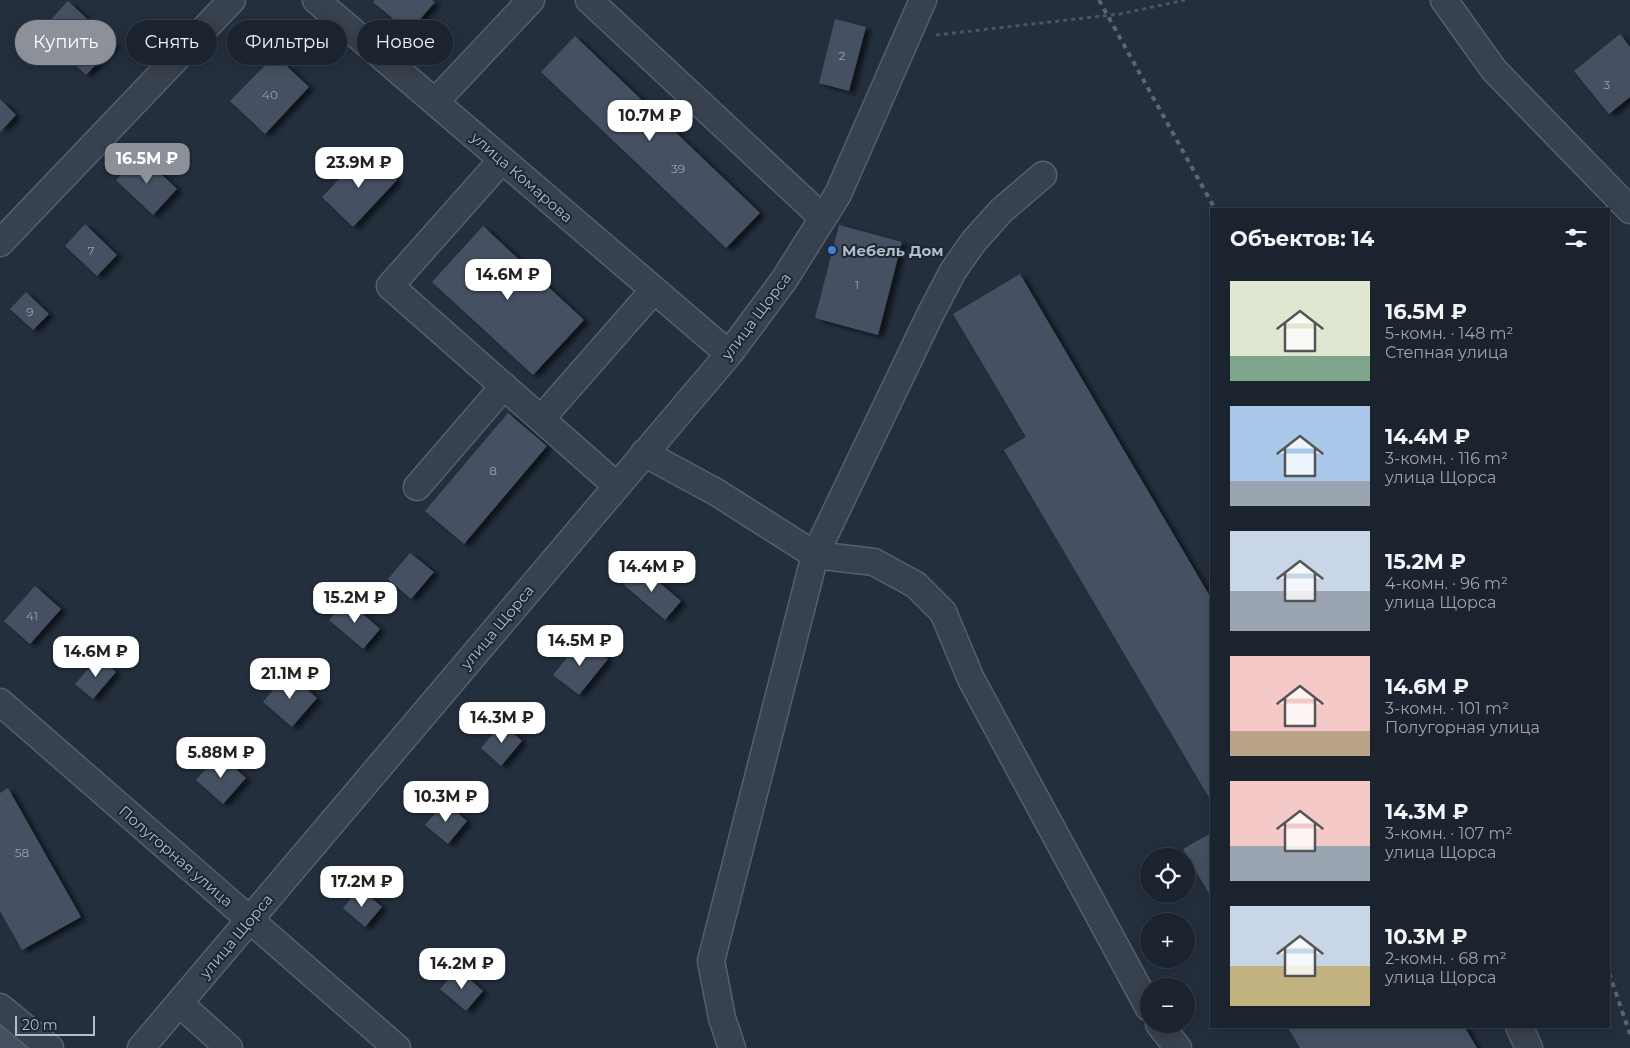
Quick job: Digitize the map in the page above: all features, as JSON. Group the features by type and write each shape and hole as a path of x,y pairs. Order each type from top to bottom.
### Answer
{"street":[{"path":"0,243 232,0"},
{"name":"улица Комарова","path":"316,0 729,354"},
{"path":"434,102 531,0"},
{"path":"589,0 823,218"},
{"name":"улица Щорса","path":"141,1048 729,354 784,280 838,194 923,0"},
{"path":"1444,0 1494,70 1630,210"},
{"path":"502,160 390,286 617,486"},
{"path":"732,1048 722,1018 711,961 816,555 930,315 953,271 974,241 1002,210 1043,175"},
{"path":"540,419 654,290"},
{"path":"417,487 504,386"},
{"path":"644,453 716,492 816,555 874,562 916,585 943,612 971,678 1140,991"},
{"name":"Полугорная улица","path":"0,702 397,1048"},
{"path":"179,1003 229,1048"},
{"path":"0,1006 50,1048"},
{"path":"1520,1028 1529,1048"},
{"path":"1166,1033 1178,1048"}],"path":[{"path":"907,39 1120,14 1185,0"}],"building":[{"path":"375,0 432,0 435,2 419,20 395,20 373,2"},
{"path":"68,1 88,20 50,20"},
{"path":"835,19 866,27 849,91 819,83"},
{"path":"1620,34 1630,47 1630,97 1609,114 1574,71"},
{"path":"575,36 760,213 726,248 541,72"},
{"path":"76,65 96,65 86,75"},
{"path":"265,65 286,65 309,87 265,134 230,101"},
{"path":"0,99 16,115 0,132"},
{"path":"366,151 397,180 353,227 322,197"},
{"path":"141,155 177,189 153,215 116,180"},
{"path":"85,224 117,255 97,276 65,246"},
{"path":"839,225 902,242 878,335 815,318"},
{"path":"483,226 584,320 533,375 432,282"},
{"path":"1020,274 1210,596 1210,799 1004,450 1026,437 953,314"},
{"path":"26,292 49,314 33,330 10,309"},
{"path":"508,413 547,446 464,544 425,511"},
{"path":"410,553 434,572 411,599 388,579"},
{"path":"640,566 681,601 665,620 624,585"},
{"path":"35,586 61,609 30,644 4,621"},
{"path":"347,600 380,629 363,649 329,620"},
{"path":"582,639 608,659 579,695 553,675"},
{"path":"99,657 116,672 93,699 75,684"},
{"path":"288,673 317,698 292,727 263,702"},
{"path":"502,723 522,741 501,766 481,748"},
{"path":"219,754 246,778 223,804 196,780"},
{"path":"8,788 81,917 22,950 0,911 0,793"},
{"path":"445,802 467,821 448,844 425,825"},
{"path":"1210,834 1210,895 1195,870 1195,848 1185,848"},
{"path":"360,888 382,907 365,927 343,908"},
{"path":"458,969 483,991 466,1011 440,989"},
{"path":"0,1018 31,1043 27,1048 0,1048"},
{"path":"1288,1028 1465,1028 1477,1048 1300,1048"}],"railway":[{"path":"1099,0 1214,208"},
{"path":"1610,976 1630,1034"}],"place":[{"name":"Мебель Дом","path":"832,250"}]}
